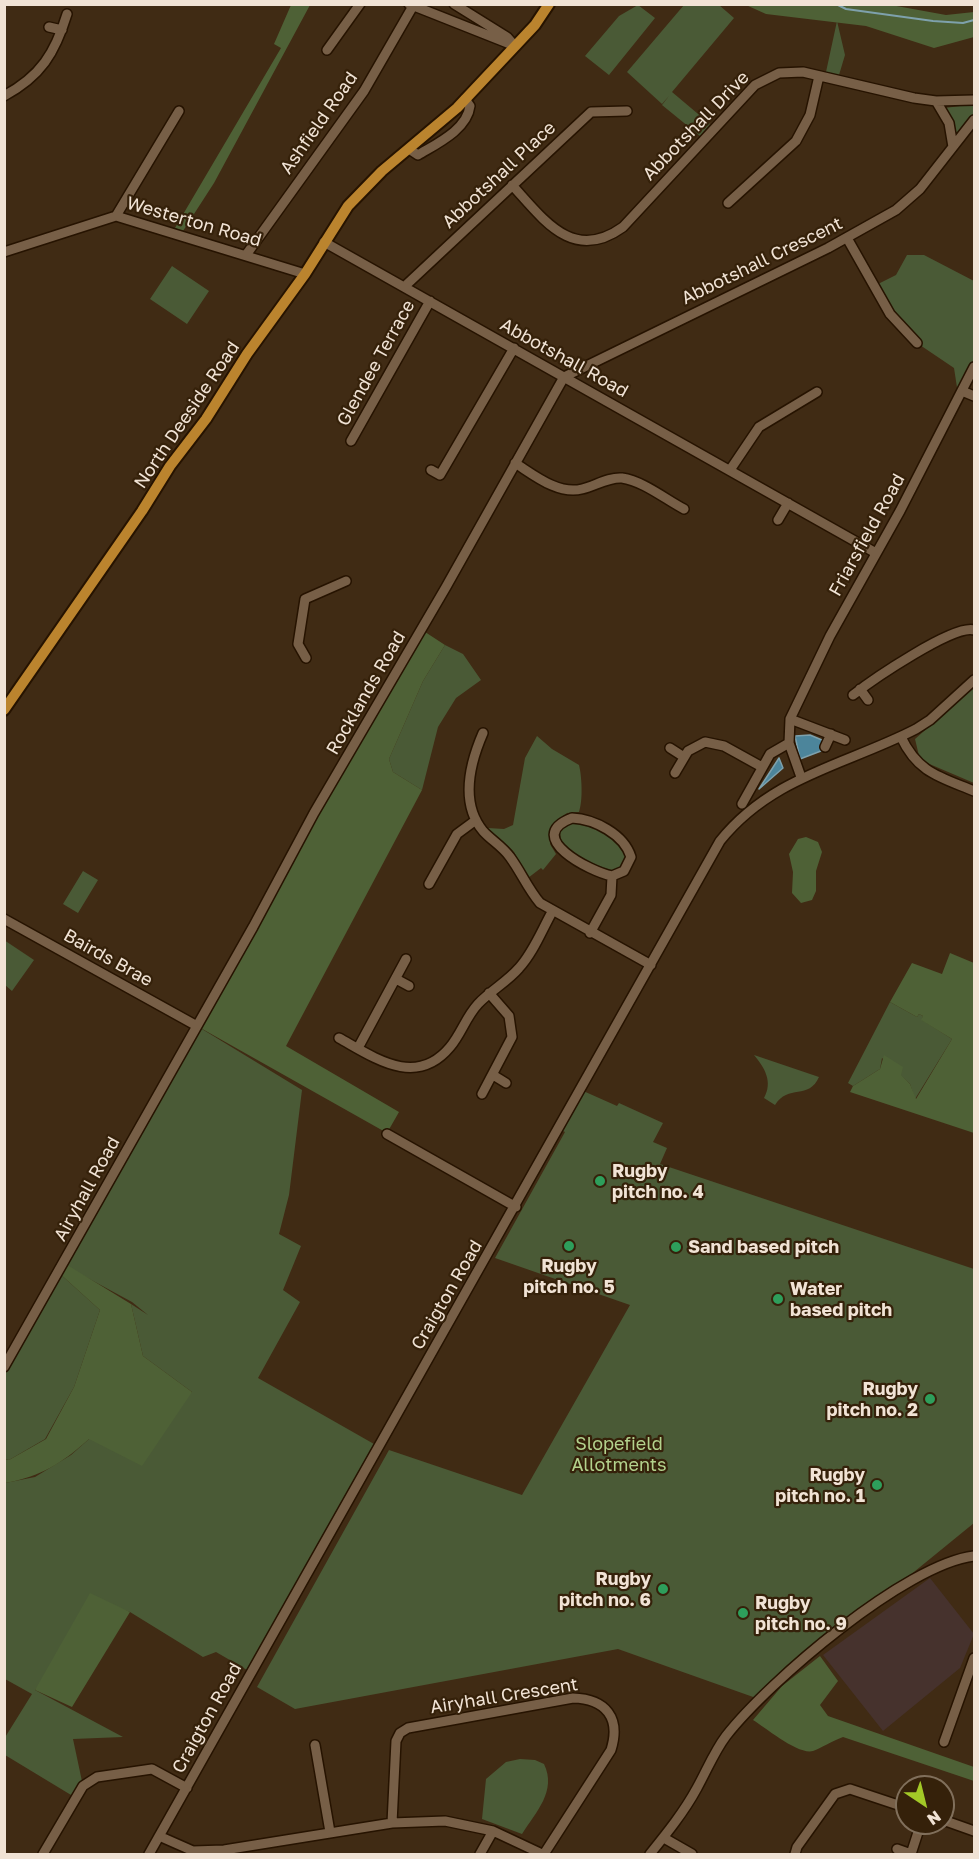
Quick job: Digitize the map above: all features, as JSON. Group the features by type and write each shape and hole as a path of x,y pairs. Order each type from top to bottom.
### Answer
{"main road":[{"name":"North Deeside Road","path":"4,710 142,511 170,466 206,419 247,354 324,242 365,187 465,99 535,25 549,4"}],"street":[{"path":"327,50 360,4"},
{"path":"454,4 507,37 515,46"},
{"path":"411,5 515,46"},
{"name":"Ashfield Road","path":"246,255 364,91 411,5"},
{"path":"4,96 18,88 40,69 58,42 67,14"},
{"path":"49,27 62,30"},
{"name":"Abbotshall Drive","path":"512,185 555,230 568,238 584,241 600,240 623,227 755,85 778,73 803,72 936,101 975,100"},
{"path":"728,203 796,141 810,115 819,76"},
{"path":"936,101 949,123 953,147"},
{"path":"116,216 179,111"},
{"name":"Abbotshall Place","path":"404,287 591,112 627,111"},
{"name":"Abbotshall Crescent","path":"564,376 848,238 906,202 937,170 975,120"},
{"name":"Westerton Road","path":"4,252 116,216 189,236 304,274"},
{"path":"848,238 890,314 917,343"},
{"name":"Abbotshall Road","path":"324,242 876,553"},
{"name":"Glendee Terrace","path":"351,441 430,301"},
{"path":"431,470 440,475 514,348"},
{"name":"Friarsfield Road","path":"790,719 830,636 975,367"},
{"name":"Rocklands Road","path":"196,1026 314,813 446,587 564,376"},
{"path":"962,391 975,396"},
{"path":"730,470 759,428 817,392"},
{"path":"515,463 552,486 566,490 581,489 621,478 637,483 684,509"},
{"path":"778,520 788,503"},
{"path":"306,658 298,644 304,599 346,581"},
{"path":"868,700 857,692 920,651 960,631 968,628 975,630"},
{"name":"Craigton Road","path":"149,1854 516,1207 714,850 729,830 753,808 801,777 901,737 930,720 975,680"},
{"path":"801,777 789,743 790,719 844,740"},
{"path":"483,733 470,770 470,797 476,820 485,834 509,855 530,891 552,912 651,965"},
{"path":"825,747 831,734"},
{"path":"901,737 910,755 922,768 975,791"},
{"path":"675,773 684,757 696,745 714,742 762,767"},
{"path":"742,804 762,767 775,749 789,743"},
{"path":"670,748 684,757"},
{"path":"572,818 579,818 593,822 620,838 629,850 630,864 624,871 612,876 587,869 567,855 557,843 556,831 559,825 572,818"},
{"path":"429,884 457,834 476,820"},
{"path":"590,933 611,895 612,876"},
{"path":"339,1038 397,1067 417,1068 433,1061 452,1045 476,1006 512,976 523,963 552,912"},
{"name":"Bairds Brae","path":"4,919 196,1026"},
{"path":"358,1048 406,959"},
{"path":"396,979 409,986"},
{"path":"483,1094 512,1037 509,1016 489,993"},
{"name":"Airyhall Road","path":"4,1367 196,1026"},
{"path":"493,1075 506,1083"},
{"path":"387,1134 516,1207"},
{"path":"650,1854 684,1810 726,1736 784,1677 823,1643 905,1584 932,1568 961,1557 975,1547"},
{"path":"961,1557 975,1556"},
{"path":"944,1742 975,1658"},
{"name":"Airyhall Crescent","path":"392,1823 396,1741 400,1733 408,1728 573,1698 586,1698 598,1702 608,1711 614,1723 615,1737 611,1750 543,1854"},
{"path":"315,1745 330,1832"},
{"path":"43,1854 83,1786 97,1777 152,1769 187,1788"},
{"path":"795,1854 835,1794 843,1790 850,1790 895,1804"},
{"path":"159,1836 193,1851 233,1852 330,1832 392,1823 445,1821 493,1831 543,1854"},
{"path":"955,1824 975,1831"},
{"path":"480,1854 493,1831"},
{"path":"897,1849 911,1854 917,1835"},
{"path":"664,1838 693,1854"}],"shaded area":[{"path":"930,1578 974,1634 960,1668 883,1731 823,1655"}],"green space":[{"path":"291,5 310,5 214,183 183,231 175,228 281,48 274,44"},
{"path":"638,5 655,18 609,75 585,56 619,16"},
{"path":"684,5 719,5 734,18 672,92 710,124 700,136 662,105 669,96 662,104 627,72"},
{"path":"746,5 891,5 946,15 974,12 974,37 934,48 866,26 766,14"},
{"path":"837,21 845,55 839,75 826,72"},
{"path":"974,104 974,117 959,135 956,134 945,108"},
{"path":"907,255 924,255 974,281 974,362 958,394 954,368 917,343 874,286 896,275"},
{"path":"172,266 209,291 187,324 150,299"},
{"path":"422,630 445,645 423,681 389,759 393,772 422,790 286,1046 399,1112 387,1133 197,1026"},
{"path":"445,645 463,654 481,680 456,698 438,727 422,790 393,772 389,759 423,681"},
{"path":"974,687 974,783 920,760 915,739"},
{"path":"537,736 552,749 579,765 582,795 579,812 567,813 553,824 550,844 556,854 543,870 541,868 528,878 514,852 488,828 504,829 513,825 525,758"},
{"path":"571,822 596,828 618,843 627,856 620,869 612,871 596,868 561,844 560,830"},
{"path":"806,837 818,842 822,852 816,871 816,891 812,900 801,903 792,893 793,872 789,854 798,839"},
{"path":"83,871 98,880 78,913 63,904"},
{"path":"4,940 34,960 12,991 5,985"},
{"path":"950,953 974,963 974,1133 850,1092 853,1086 880,1069 884,1055 903,1067 901,1075 910,1084 916,1099 952,1039 921,1020 923,1016 919,1014 917,1017 890,1002 912,963 942,974"},
{"path":"890,1002 917,1017 919,1014 923,1016 922,1020 952,1039 915,1099 910,1084 882,1058 880,1069 853,1086 848,1083"},
{"path":"197,1026 302,1090 289,1195 279,1234 301,1246 283,1290 300,1302 258,1378 374,1444 247,1670 216,1652 203,1657 130,1612 113,1606 35,1690 123,1737 73,1739 83,1786 76,1798 5,1755 4,1739 32,1694 5,1679 5,1483 35,1477 71,1455 89,1439 192,1392 143,1356 131,1304 148,1315 132,1302 64,1263"},
{"path":"754,1055 819,1077 810,1088 786,1095 775,1105 764,1098 768,1081"},
{"name":"Slopefield Allotments","path":"581,1090 617,1106 619,1103 663,1123 653,1142 667,1148 660,1164 974,1269 974,1523 909,1576 811,1647 756,1698 618,1649 295,1709 257,1687 389,1450 522,1495 630,1305 495,1258 565,1132 559,1129"},
{"path":"64,1263 131,1304 143,1356 192,1392 142,1466 89,1439 50,1468 30,1477 5,1483 4,1459 9,1460 46,1439 74,1387 100,1310 59,1273"},
{"path":"59,1273 100,1310 74,1387 45,1439 9,1460 5,1459 5,1368"},
{"path":"90,1593 130,1612 72,1707 35,1690"},
{"path":"820,1656 838,1681 820,1705 828,1716 974,1767 974,1781 843,1737 813,1751 799,1749 753,1720 782,1686"},
{"path":"520,1759 535,1760 544,1764 548,1783 539,1809 522,1834 482,1819 486,1779 506,1762"}],"water":[{"path":"810,735 822,740 821,751 800,759 795,736"},
{"path":"779,758 783,768 759,789"}],"waterway":[{"path":"836,4 846,9 933,21 963,23 974,20"}],"place":[{"name":"Rugby pitch no. 4","path":"600,1181"},
{"name":"Rugby pitch no. 5","path":"569,1246"},
{"name":"Sand based pitch","path":"676,1247"},
{"name":"Water based pitch","path":"778,1299"},
{"name":"Rugby pitch no. 2","path":"930,1399"},
{"name":"Rugby pitch no. 1","path":"877,1485"},
{"name":"Rugby pitch no. 6","path":"663,1589"},
{"name":"Rugby pitch no. 9","path":"743,1613"}]}
